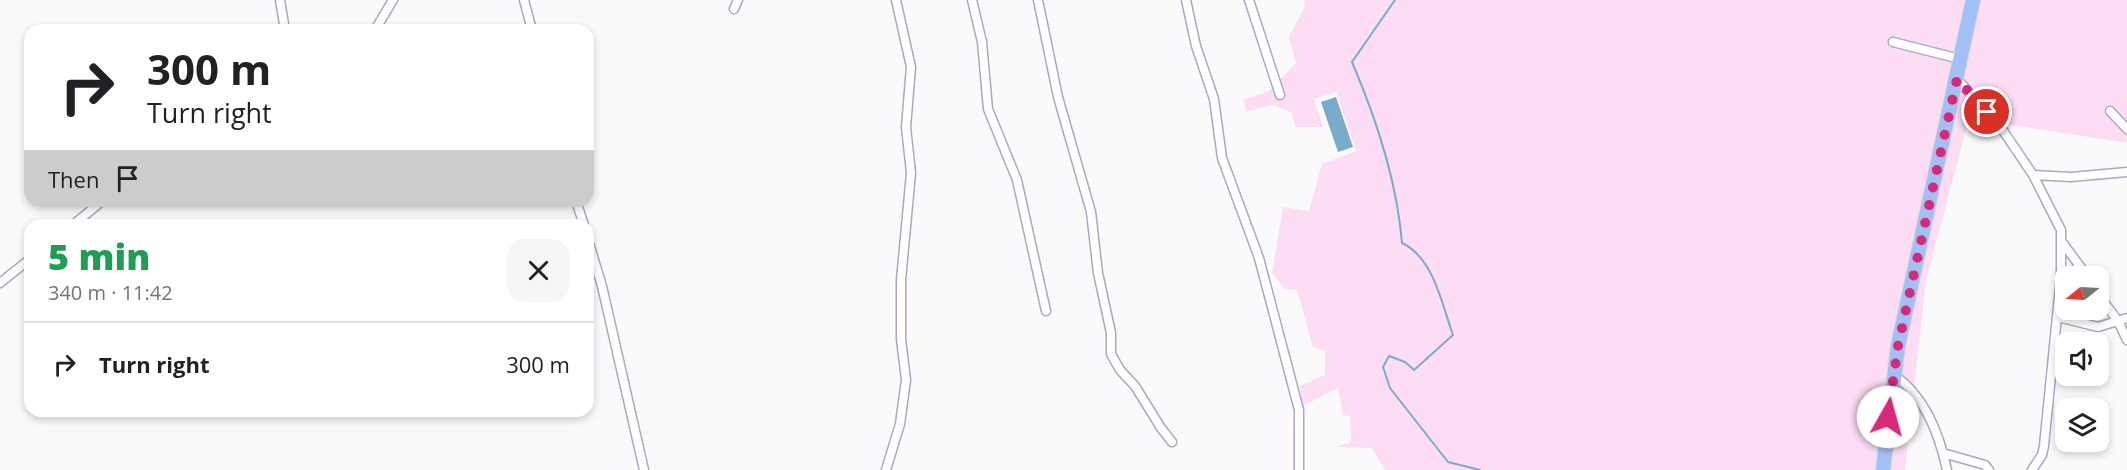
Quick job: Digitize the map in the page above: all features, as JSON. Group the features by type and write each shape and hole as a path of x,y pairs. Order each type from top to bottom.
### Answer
{"main road":[{"path":"1883,470 1894,375 1972,0"}],"street":[{"path":"280,0 284,24"},
{"path":"379,24 393,0"},
{"path":"524,0 530,24"},
{"path":"734,9 738,0"},
{"path":"886,470 900,424 906,380 901,339 901,280 910,172 906,127 911,67 896,0"},
{"path":"972,0 982,42 988,110 1018,183 1046,311"},
{"path":"1038,0 1058,97 1091,212 1098,273 1111,333 1112,354 1172,441"},
{"path":"1186,0 1196,46 1214,99 1222,158 1262,267 1299,410 1299,470"},
{"path":"1249,0 1280,95"},
{"path":"1893,42 1960,59"},
{"path":"1957,79 2004,132 2033,175 2059,225 2062,242 2061,266"},
{"path":"2110,111 2127,129"},
{"path":"2033,175 2071,177 2127,172"},
{"path":"80,219 95,207"},
{"path":"2062,242 2080,266"},
{"path":"594,260 644,470"},
{"path":"0,284 24,265"},
{"path":"2109,305 2123,320 2127,340"},
{"path":"2032,470 2043,451 2058,320"},
{"path":"2070,320 2098,327 2123,320"},
{"path":"1894,375 1913,390 1921,403 1943,453 1947,470"},
{"path":"1943,453 1985,465 1989,470"}],"shaded area":[{"path":"1304,0 2127,0 2127,143 1969,118 1926,281 1905,470 1385,470 1372,448 1335,447 1351,442 1350,416 1343,415 1338,388 1303,406 1300,386 1325,375 1325,351 1313,347 1297,290 1285,289 1272,273 1283,207 1309,211 1322,164 1356,151 1336,92 1314,99 1323,127 1296,127 1291,112 1272,105 1246,112 1243,100 1269,91 1296,63 1289,37 1305,6"}],"water":[{"path":"1336,97 1353,147 1338,152 1321,102"}],"waterway":[{"path":"1395,0 1352,62 1384,151 1395,197 1402,243 1422,259 1429,271 1453,335 1414,370 1405,362 1389,356 1383,367 1390,388 1448,462 1480,470"}],"route":[{"path":"1888,417 1898,346 1957,79 1987,112"}]}
